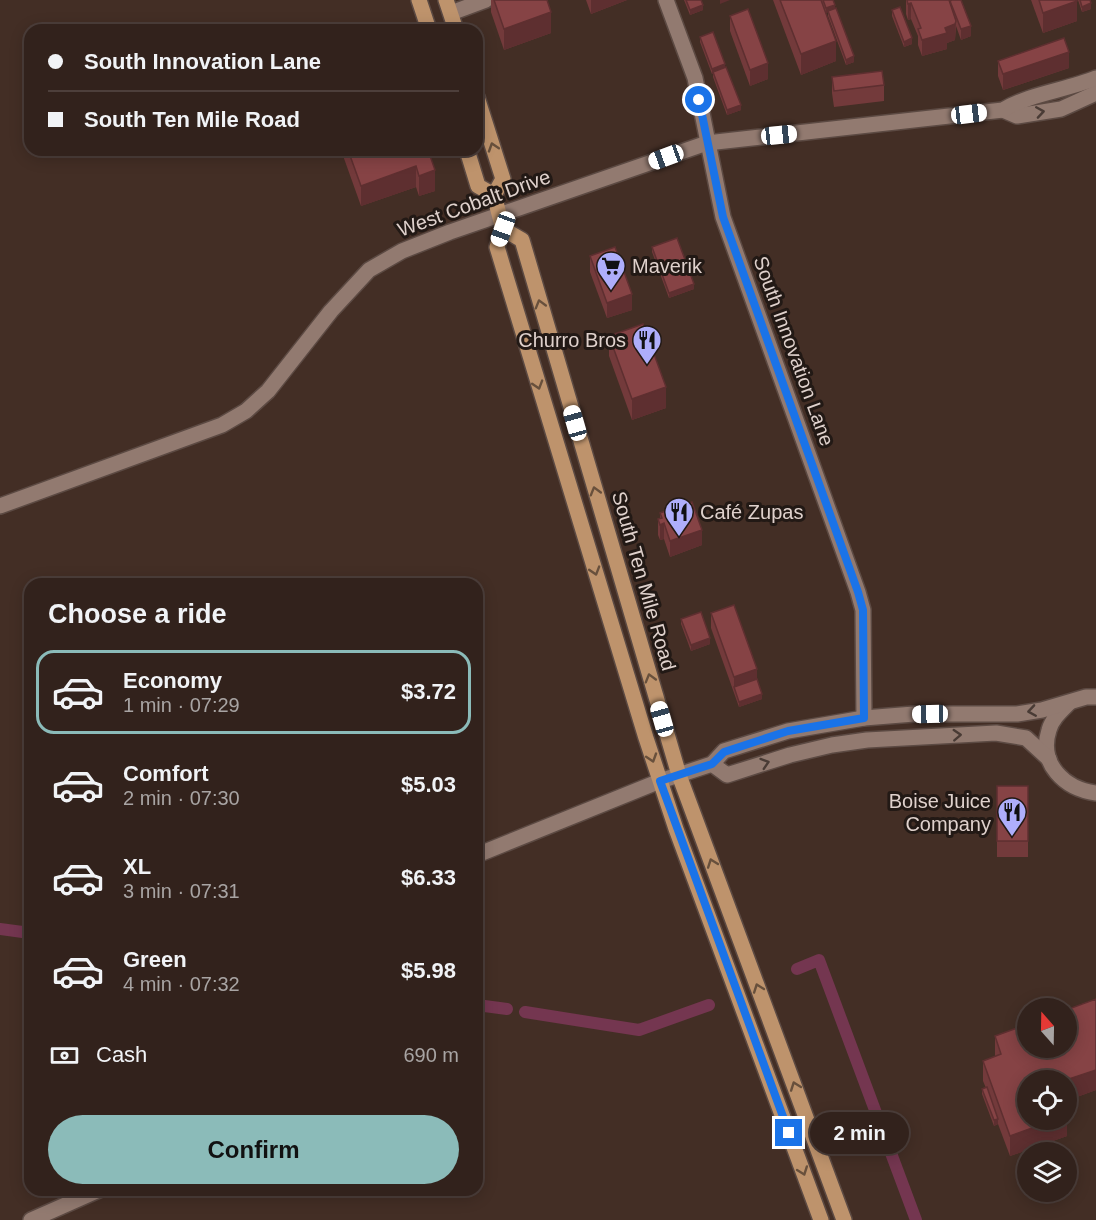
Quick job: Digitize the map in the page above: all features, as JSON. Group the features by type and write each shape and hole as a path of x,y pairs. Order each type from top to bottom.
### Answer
{"main road":[{"path":"419,0 427,24"},
{"path":"448,6 454,24"},
{"path":"483,116 503,179 494,195"},
{"path":"469,156 478,186 494,195 502,222 496,247 660,781 821,1220"},
{"name":"South Ten Mile Road","path":"502,222 522,240 679,775 844,1220"}],"street":[{"path":"448,6 486,0"},
{"name":"South Innovation Lane","path":"666,0 695,78 723,217 863,610 864,718"},
{"name":"West Cobalt Drive","path":"0,506 222,425 246,411 268,391 331,311 369,270 402,251 502,222 708,143 1003,110 1014,104 1076,87 1096,78"},
{"name":"West Cobalt Drive","path":"1003,110 1017,116 1061,109 1096,93"},
{"path":"483,853 660,781 712,764 724,752 788,731 864,718 914,714 1017,714 1042,710 1087,696"},
{"path":"1087,696 1056,716 1049,729 1046,745 1053,770 1065,782 1084,792 1096,793"},
{"path":"712,764 727,775 790,755 832,745 867,740 996,733 1026,738 1049,759"},
{"path":"31,1220 85,1196"}],"building":[{"path":"494,0 547,0 551,12 504,29"},
{"path":"686,0 701,0 703,5 690,10"},
{"path":"780,0 821,0 836,41 801,54"},
{"path":"823,0 833,0 835,5 826,8"},
{"path":"907,0 949,0 955,24 945,28 947,33 922,40 918,29 921,28 911,3 908,4"},
{"path":"961,0 971,26 961,29 950,1"},
{"path":"1039,0 1077,0 1077,1 1043,13"},
{"path":"1080,0 1090,0 1091,3 1082,7"},
{"path":"900,7 912,38 904,42 892,10"},
{"path":"836,8 854,56 846,60 828,11"},
{"path":"748,9 768,63 750,70 730,16"},
{"path":"713,32 725,64 712,69 700,37"},
{"path":"1064,38 1069,52 1003,74 998,61"},
{"path":"726,67 741,105 727,110 713,72"},
{"path":"882,71 884,85 834,91 832,77"},
{"path":"350,156 430,156 435,170 419,176 416,166 361,186"},
{"path":"677,238 694,284 669,293 652,247"},
{"path":"615,247 632,294 607,303 590,256"},
{"path":"643,324 666,387 632,399 609,336"},
{"path":"692,502 702,530 670,541 664,523 660,525 658,519 662,518 660,513"},
{"path":"734,605 757,669 734,677 711,613"},
{"path":"701,612 710,638 691,645 681,619"},
{"path":"757,679 762,694 739,702 734,687"},
{"path":"997,786 1028,786 1028,841 997,841"},
{"path":"1096,999 1096,1070 1077,1076 1077,1070 1017,1070 1017,1130 1027,1130 1010,1136 983,1061 1001,1054 995,1036 1017,1028 1017,1058 1077,1058 1077,1006"},
{"path":"987,1087 998,1119 994,1120 982,1089"}],"waterway":[{"path":"0,929 24,932"},
{"path":"797,969 819,960 916,1220"},
{"path":"525,1012 639,1030 709,1005"},
{"path":"483,1006 507,1009"}],"place":[{"name":"Maverik","path":"611,292"},
{"name":"Churro Bros","path":"647,366"},
{"name":"Café Zupas","path":"679,538"},
{"name":"Boise Juice Company","path":"1012,838"}],"route":[{"path":"699,100 723,217 841,542 863,610 864,718 788,731 724,752 712,764 660,781 789,1133"}]}
